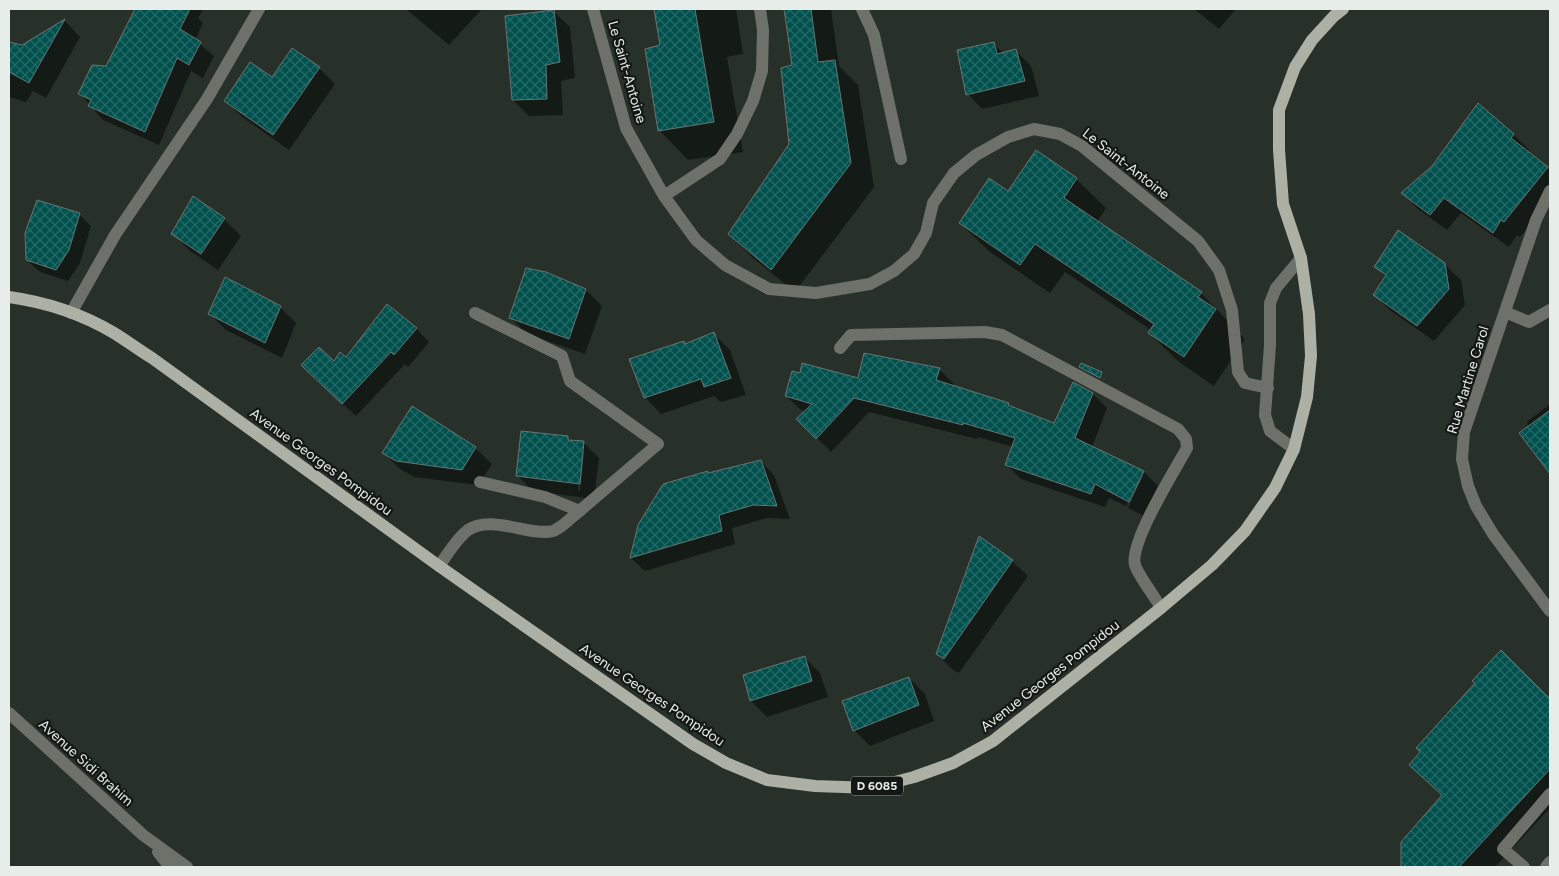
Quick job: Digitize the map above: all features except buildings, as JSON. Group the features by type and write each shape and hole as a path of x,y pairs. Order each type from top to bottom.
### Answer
{"main road":[{"name":"Avenue Georges Pompidou","path":"9,297 31,300 72,313 112,332 152,358 439,566 693,744 726,762 766,780 815,786 872,788 914,777 953,763 993,741 1161,608 1212,565 1245,531 1275,488 1294,450 1307,396 1311,356 1309,314 1301,258 1283,204 1279,150 1279,110 1295,67 1303,54 1312,40 1343,9"}],"street":[{"path":"72,313 115,235 207,99 259,9"},
{"name":"Le Saint-Antoine","path":"593,9 626,128 664,196 696,240 725,266 769,289 816,293 870,284 894,271 914,254 926,233 933,203 954,173 976,155 1008,137 1034,129 1060,134 1082,146 1198,241 1219,270 1232,310 1238,372 1245,383 1268,388"},
{"path":"664,196 720,159 737,134 753,102 762,71 763,30 760,9"},
{"path":"862,9 874,35 900,159"},
{"name":"Rue Martine Carol","path":"1550,191 1536,220 1464,432 1462,459 1468,486 1476,506 1493,534 1550,610"},
{"path":"1294,450 1270,431 1265,416 1270,345 1270,303 1276,288 1301,258"},
{"path":"1505,312 1529,322 1550,310"},
{"path":"439,566 459,538 470,529 505,525 540,531 552,531 563,525 658,444 570,381 562,356 475,313"},
{"path":"840,348 851,335 985,332 1002,335 1178,430 1186,439 1187,448 1145,526 1134,556 1135,567 1161,608"},
{"path":"480,482 545,496 580,511"},
{"name":"Avenue Sidi Brahim","path":"9,713 143,835 186,867"},
{"path":"1524,867 1503,849 1550,794"},
{"name":"Avenue Sidi Brahim","path":"143,835 170,867"},
{"path":"1546,867 1550,862"}]}
